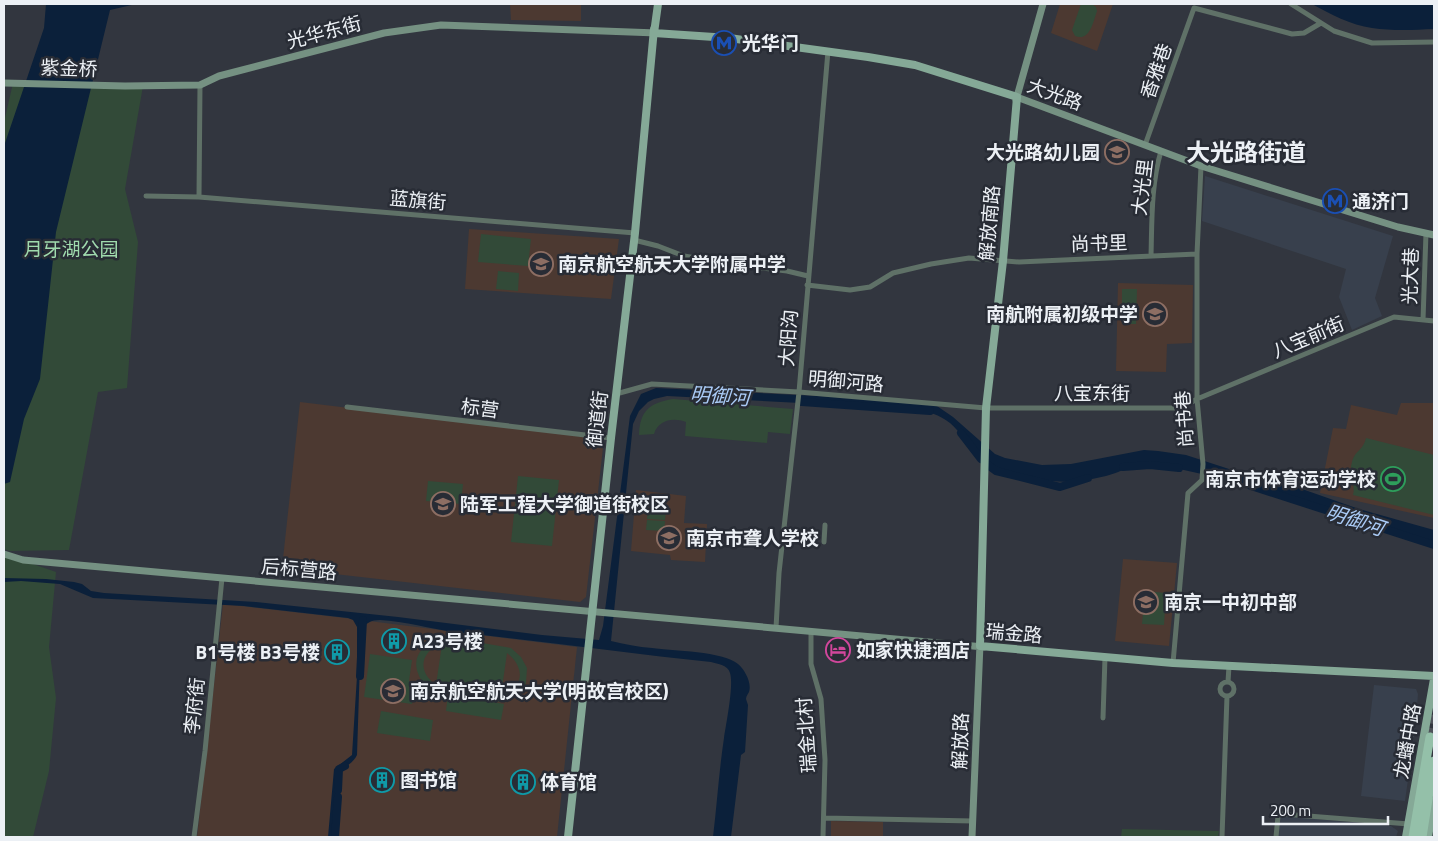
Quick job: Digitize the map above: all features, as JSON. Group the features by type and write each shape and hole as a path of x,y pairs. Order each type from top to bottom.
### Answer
{"highway":[{"path":"1413,837 1428,736"},
{"path":"1422,837 1434,760"}],"main road":[{"name":"御道街","path":"568,837 658,4"},
{"path":"654,33 729,38"},
{"path":"982,538 986,408"},
{"name":"龙蟠中路","path":"1406,837 1428,736 1434,677"},
{"path":"1428,736 1428,730 1434,727"},
{"path":"1428,837 1434,801"}],"street":[{"name":"解放南路","path":"984,476 986,408 1003,261 1016,97 1043,4"},
{"path":"1291,4 1320,24 1334,31 1372,43 1434,42"},
{"name":"香雅巷","path":"1146,145 1194,8 1292,34 1304,33 1320,24"},
{"name":"光华东街","path":"125,86 200,86 219,76 384,33 440,25 654,33"},
{"name":"大光路","path":"729,38 828,51 915,66 1016,97 1201,166 1398,227 1430,234"},
{"name":"大阳沟","path":"776,628 799,392 828,51"},
{"name":"紫金桥","path":"4,84 125,86"},
{"path":"199,197 200,86"},
{"name":"大光里","path":"1151,256 1153,192 1156,166 1161,151"},
{"name":"尚书巷","path":"1173,663 1188,493 1202,480 1203,464 1197,399 1197,254 1201,166"},
{"name":"蓝旗街","path":"146,196 199,197 634,237 684,256 808,276"},
{"name":"光大巷","path":"1423,320 1430,234"},
{"name":"尚书里","path":"807,285 850,290 870,287 893,273 969,258 1019,262 1197,254"},
{"name":"八宝前街","path":"1197,399 1394,317 1434,321"},
{"name":"明御河路","path":"616,394 652,384 799,392 986,408"},
{"name":"八宝东街","path":"986,408 1181,408 1197,399"},
{"name":"标营","path":"347,407 611,438"},
{"path":"824,542 825,525"},
{"path":"980,646 982,538"},
{"name":"后标营路","path":"4,554 24,560 592,612"},
{"name":"李府街","path":"194,837 214,669 222,578"},
{"name":"瑞金路","path":"592,612 1173,663 1434,677"},
{"name":"瑞金北村","path":"811,631 811,664 821,700 825,760 823,837"},
{"name":"解放路","path":"972,837 980,646"},
{"path":"1103,718 1105,657"},
{"path":"1228,666 1228,682"},
{"path":"1228,682 1232,684 1235,690 1232,695 1227,696 1223,695 1220,689 1222,684 1228,682"},
{"path":"1222,837 1227,696"},
{"path":"1276,837 1278,816 1283,814 1409,824"},
{"path":"824,818 972,821"}],"shaded area":[{"path":"510,4 581,4 581,21 511,20"},
{"path":"1060,4 1113,4 1097,51 1051,33"},
{"path":"1205,176 1393,236 1375,298 1382,316 1352,330 1339,297 1346,269 1202,221"},
{"name":"南京航空航天大学附属中学","path":"469,229 619,239 611,299 465,289"},
{"name":"南航附属初级中学","path":"1118,283 1193,285 1192,343 1167,344 1166,372 1116,371"},
{"name":"陆军工程大学御道街校区","path":"300,402 604,439 586,597 580,602 282,568"},
{"path":"1401,403 1434,403 1434,518 1320,493 1333,428 1346,429 1351,405 1397,415"},
{"name":"南京市聋人学校","path":"636,490 686,496 684,523 707,524 705,562 671,560 670,555 631,551"},
{"name":"南京一中初中部","path":"1123,559 1177,563 1169,646 1115,641"},
{"name":"南京航空航天大学(明故宫校区)","path":"223,604 577,647 557,837 197,837"},
{"path":"1374,685 1416,689 1418,694 1405,801 1361,796"},
{"path":"1284,816 1391,826 1398,831 1396,837 1278,837 1280,818"},
{"path":"831,821 883,822 883,837 831,837"}],"green space":[{"path":"1081,4 1092,4 1096,7 1097,11 1090,30 1087,34 1080,37 1075,36 1072,30"},
{"name":"月牙湖公园","path":"13,83 143,86 125,189 138,242 127,388 98,392 69,550 10,551 4,549 4,122"},
{"path":"481,234 531,239 528,266 478,262"},
{"path":"498,271 519,273 518,291 496,289"},
{"path":"1122,289 1137,289 1136,324 1122,324"},
{"path":"673,399 793,409 790,434 768,432 767,443 685,436 686,422 671,420 662,423 654,434 639,435 641,420 647,409 658,403"},
{"name":"南京市体育运动学校","path":"1366,438 1434,455 1434,515 1353,495 1354,487 1351,466 1355,455 1363,446"},
{"path":"518,476 559,480 552,546 511,542"},
{"path":"428,481 463,484 461,504 426,501"},
{"path":"648,509 666,511 665,520 647,519"},
{"path":"647,520 665,521 664,531 646,530"},
{"path":"4,554 56,572 49,647 56,698 49,771 33,837 4,837"},
{"path":"1145,591 1166,593 1164,625 1142,624"},
{"path":"441,636 511,648 521,657 527,668 526,683 520,694 504,701 494,702 504,704 501,720 446,711 448,694 429,691 418,674 416,667 419,653 431,641","holes":["442,644 436,685 426,674 424,662 429,652","507,653 517,664 520,677 515,687 501,695"]},
{"path":"370,654 412,660 409,681 415,682 412,704 364,697"},
{"path":"381,711 433,720 430,741 377,733"},
{"path":"1122,829 1219,831 1218,837 1121,837"}],"water":[{"path":"46,4 136,4 110,10 56,232 40,379 24,419 10,482 4,484 4,146 44,28"},
{"path":"1312,4 1434,4 1434,29 1395,30 1364,27 1341,19"},
{"path":"656,388 858,398 934,404 953,417 995,454 1005,458 1042,465 1071,464 1144,450 1186,455 1229,469 1285,483 1359,509 1434,530 1434,543 1242,483 1157,464 1136,465 1106,476 1080,481 1057,482 1021,476 1003,470 984,459 946,420 915,409 667,396 654,399 639,411 633,424 611,641 642,647 721,656 738,664 745,673 750,688 746,699 748,705 745,752 741,755 731,837 713,837 731,686 729,670 720,664 455,632 408,623 371,621 361,630 357,755 338,774 333,837 328,837 334,769 352,755 357,676 357,627 353,620 244,606 93,598 60,584 21,581 4,582 4,578 46,579 74,582 82,584 91,591 104,593 256,602 599,640 603,626 630,416 641,394"}],"waterway":[{"name":"明御河","path":"802,402 930,411"},
{"name":"明御河","path":"961,433 981,459"},
{"name":"明御河","path":"988,465 996,471 1060,487 1088,478"},
{"name":"明御河","path":"1123,467 1150,465 1179,468"},
{"name":"明御河","path":"1251,486 1434,545"},
{"path":"360,676 363,620"},
{"path":"338,790 339,769 345,766"},
{"path":"335,837 338,797"}],"tunnel":[{"path":"1430,737 1434,715"}],"place":[{"name":"光华门","path":"724,43"},
{"name":"大光路幼儿园","path":"1117,152"},
{"name":"通济门","path":"1335,201"},
{"name":"南京航空航天大学附属中学","path":"541,264"},
{"name":"南航附属初级中学","path":"1155,314"},
{"name":"南京市体育运动学校","path":"1393,479"},
{"name":"陆军工程大学御道街校区","path":"443,504"},
{"name":"南京市聋人学校","path":"669,538"},
{"name":"南京一中初中部","path":"1146,602"},
{"name":"A23号楼","path":"394,641"},
{"name":"如家快捷酒店","path":"838,650"},
{"name":"B1号楼 B3号楼","path":"337,652"},
{"name":"南京航空航天大学(明故宫校区)","path":"393,691"},
{"name":"图书馆","path":"382,780"},
{"name":"体育馆","path":"523,782"}],"district":[{"name":"大光路街道","path":"1246,153"}]}
